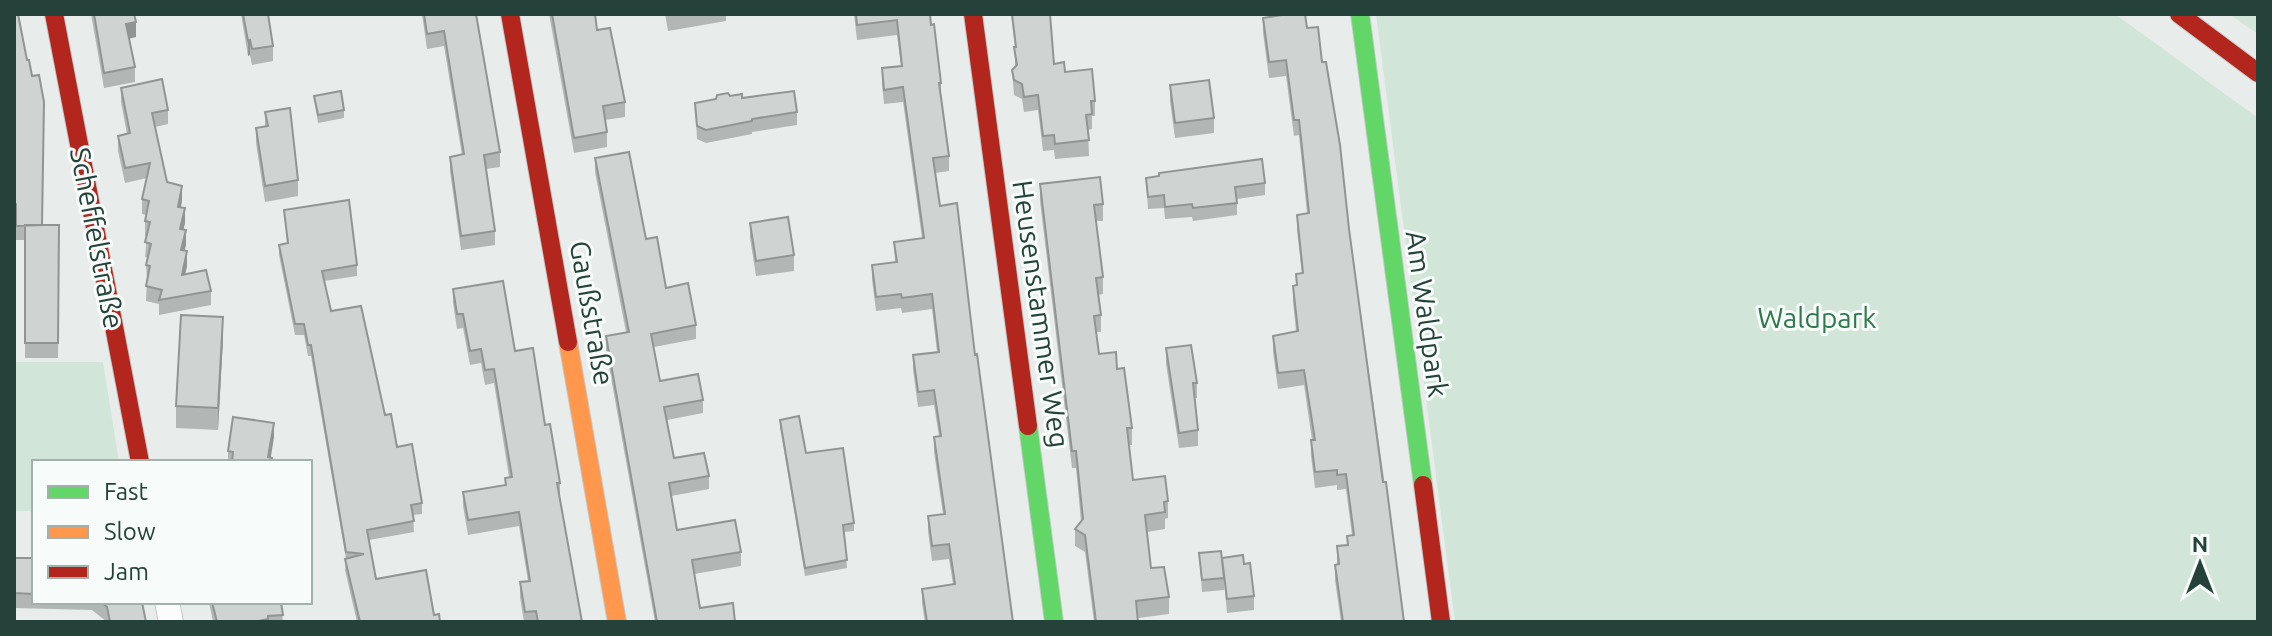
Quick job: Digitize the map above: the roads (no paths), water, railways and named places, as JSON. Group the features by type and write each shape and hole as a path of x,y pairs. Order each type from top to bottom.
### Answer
{"street":[{"name":"Scheffelstraße","path":"54,14 140,460"},
{"name":"Gaußstraße","path":"510,14 617,622"},
{"name":"Heusenstammer Weg","path":"973,14 1054,622"},
{"name":"Am Waldpark","path":"1360,14 1441,622"},
{"path":"2179,14 2258,73"}],"park label":[{"name":"Waldpark","path":"1817,318"}]}
